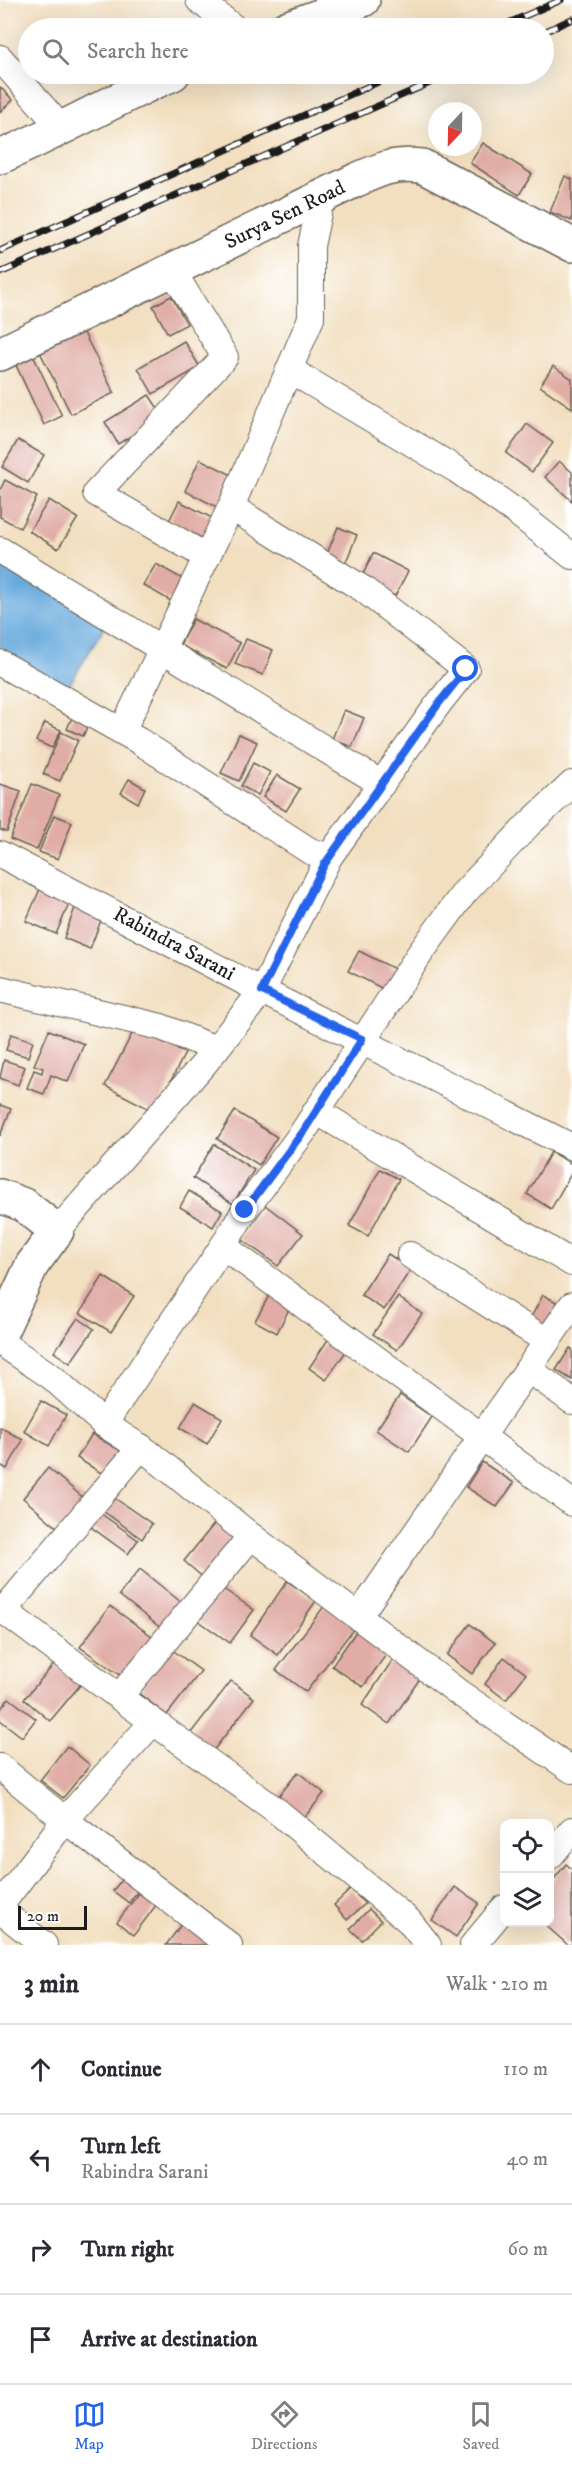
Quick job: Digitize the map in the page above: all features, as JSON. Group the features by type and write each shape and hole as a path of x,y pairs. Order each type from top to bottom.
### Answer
{"street":[{"path":"199,0 222,18"},
{"path":"311,18 350,2"},
{"path":"0,58 18,79"},
{"path":"23,84 62,129"},
{"path":"0,157 62,129 149,84"},
{"name":"Surya Sen Road","path":"0,354 383,168 402,164 422,166 572,244"},
{"path":"122,731 231,507 311,318 311,246 321,198"},
{"path":"171,270 225,357 96,493 207,557"},
{"path":"290,370 457,470 572,556"},
{"path":"0,1334 32,1265 57,1231 216,1049 262,991 329,857 466,669 363,589 231,507"},
{"path":"0,550 382,784"},
{"path":"0,663 122,731 310,851 329,857"},
{"path":"104,1424 224,1246 245,1210 316,1111 420,952 464,893 528,825 572,784"},
{"name":"Rabindra Sarani","path":"0,854 262,991 362,1039 572,1148"},
{"path":"0,989 161,1027 216,1049"},
{"path":"316,1111 572,1263"},
{"path":"0,1196 24,1205 57,1231"},
{"path":"224,1246 572,1503"},
{"path":"410,1255 548,1341"},
{"path":"358,1617 572,1305"},
{"path":"0,1342 52,1377 104,1424 141,1448 251,1536 458,1692 572,1770"},
{"path":"528,1369 572,1401"},
{"path":"141,1448 2,1609 277,1811 409,1922 428,1945"},
{"path":"119,1697 251,1536"},
{"path":"44,1945 0,1908 65,1820 153,1722"},
{"path":"0,1767 65,1820 229,1945"},
{"path":"554,1850 572,1830"},
{"path":"473,1945 500,1913"}],"water":[{"path":"0,561 105,626 67,689 0,650"}],"building":[{"path":"0,87 13,100 0,112"},
{"path":"483,143 532,174 519,195 470,163 475,156 482,156"},
{"path":"565,176 572,179 572,221 550,212"},
{"path":"171,296 187,324 168,334 153,306"},
{"path":"82,329 114,393 71,414 39,350"},
{"path":"184,341 200,367 153,394 138,368"},
{"path":"32,353 62,416 44,425 14,361"},
{"path":"553,366 572,379 572,408 540,386"},
{"path":"149,395 163,416 118,444 105,422"},
{"path":"527,424 553,443 532,472 506,453"},
{"path":"18,440 44,455 28,483 2,467"},
{"path":"200,459 236,477 221,509 185,491"},
{"path":"559,461 572,472 572,501 545,477"},
{"path":"5,480 37,497 20,528 0,517 0,490"},
{"path":"49,500 78,518 58,549 29,531"},
{"path":"179,501 216,520 205,540 169,521"},
{"path":"338,527 357,535 345,564 326,556"},
{"path":"373,553 408,571 395,596 361,579"},
{"path":"156,564 188,582 176,604 143,585"},
{"path":"193,619 240,643 227,669 180,645"},
{"path":"246,639 273,650 263,675 235,664"},
{"path":"344,710 364,718 352,747 332,739"},
{"path":"74,713 90,721 83,736 67,729"},
{"path":"45,723 61,730 52,748 36,741"},
{"path":"61,732 78,740 60,781 43,774"},
{"path":"239,734 257,742 239,781 221,773"},
{"path":"253,763 270,772 258,795 241,786"},
{"path":"277,775 300,789 286,811 263,797"},
{"path":"129,779 145,788 138,803 121,793"},
{"path":"0,784 21,791 7,832 0,830"},
{"path":"32,784 59,795 37,850 10,839"},
{"path":"54,815 72,822 58,859 39,852"},
{"path":"40,889 70,902 56,934 26,921"},
{"path":"76,905 103,915 90,949 64,938"},
{"path":"359,951 401,972 391,993 348,971"},
{"path":"135,1028 185,1053 155,1112 105,1086"},
{"path":"49,1030 84,1044 68,1082 51,1075 44,1094 27,1088 34,1070 42,1073 43,1068 34,1065"},
{"path":"11,1034 33,1041 28,1057 6,1050"},
{"path":"4,1060 25,1067 18,1085 0,1078"},
{"path":"0,1105 11,1109 0,1136"},
{"path":"235,1111 277,1137 259,1165 217,1139"},
{"path":"214,1144 254,1170 233,1204 193,1178"},
{"path":"551,1152 572,1164 572,1172 551,1209 527,1194"},
{"path":"380,1169 399,1179 368,1236 349,1226"},
{"path":"189,1191 222,1211 213,1227 180,1207"},
{"path":"265,1205 303,1234 278,1266 240,1238"},
{"path":"388,1254 411,1269 384,1310 361,1295"},
{"path":"103,1276 134,1296 111,1332 80,1313"},
{"path":"271,1292 292,1303 277,1333 255,1321"},
{"path":"543,1295 564,1306 550,1332 529,1321"},
{"path":"398,1297 422,1314 397,1350 373,1334"},
{"path":"78,1318 94,1329 70,1363 54,1352"},
{"path":"329,1338 347,1350 326,1380 309,1368"},
{"path":"570,1348 572,1349 572,1380 556,1370"},
{"path":"400,1395 432,1417 409,1452 376,1430"},
{"path":"41,1401 66,1415 49,1446 24,1431"},
{"path":"195,1402 222,1418 207,1444 180,1428"},
{"path":"0,1427 23,1440 7,1469 0,1465"},
{"path":"92,1434 121,1451 106,1476 77,1458"},
{"path":"482,1462 514,1483 497,1507 466,1487"},
{"path":"48,1468 86,1500 60,1530 23,1498"},
{"path":"113,1497 152,1524 142,1539 103,1511"},
{"path":"100,1513 138,1540 128,1554 91,1527"},
{"path":"219,1518 242,1536 206,1580 184,1561"},
{"path":"140,1569 182,1603 162,1629 119,1595"},
{"path":"287,1581 316,1601 278,1655 250,1635"},
{"path":"222,1588 254,1610 230,1643 199,1621"},
{"path":"325,1605 355,1627 306,1692 276,1670"},
{"path":"110,1606 153,1637 124,1678 80,1647"},
{"path":"470,1624 495,1643 472,1674 447,1655"},
{"path":"357,1630 388,1652 363,1687 332,1666"},
{"path":"171,1649 201,1671 167,1715 138,1693"},
{"path":"504,1657 526,1674 506,1700 485,1684"},
{"path":"394,1658 421,1677 389,1724 362,1705"},
{"path":"55,1663 81,1684 50,1721 24,1699"},
{"path":"231,1681 254,1698 213,1751 190,1734"},
{"path":"9,1698 36,1719 22,1737 0,1720 0,1710"},
{"path":"67,1746 90,1765 63,1798 40,1780"},
{"path":"298,1772 324,1793 304,1818 278,1797"},
{"path":"566,1864 572,1869 572,1945 568,1945 548,1927 554,1927 554,1879"},
{"path":"127,1872 143,1884 129,1903 113,1891"},
{"path":"146,1884 162,1897 134,1935 117,1922"},
{"path":"455,1887 479,1903 456,1937 432,1920"},
{"path":"351,1889 365,1904 347,1920 334,1905"},
{"path":"369,1909 381,1921 362,1940 350,1929"},
{"path":"183,1922 208,1940 204,1945 166,1945"}],"railway":[{"path":"520,18 561,0"},
{"path":"554,27 572,19"},
{"path":"0,251 374,84"},
{"path":"0,273 427,84"}],"route":[{"path":"245,1210 303,1132 362,1039 262,991 329,857 466,669"}]}
